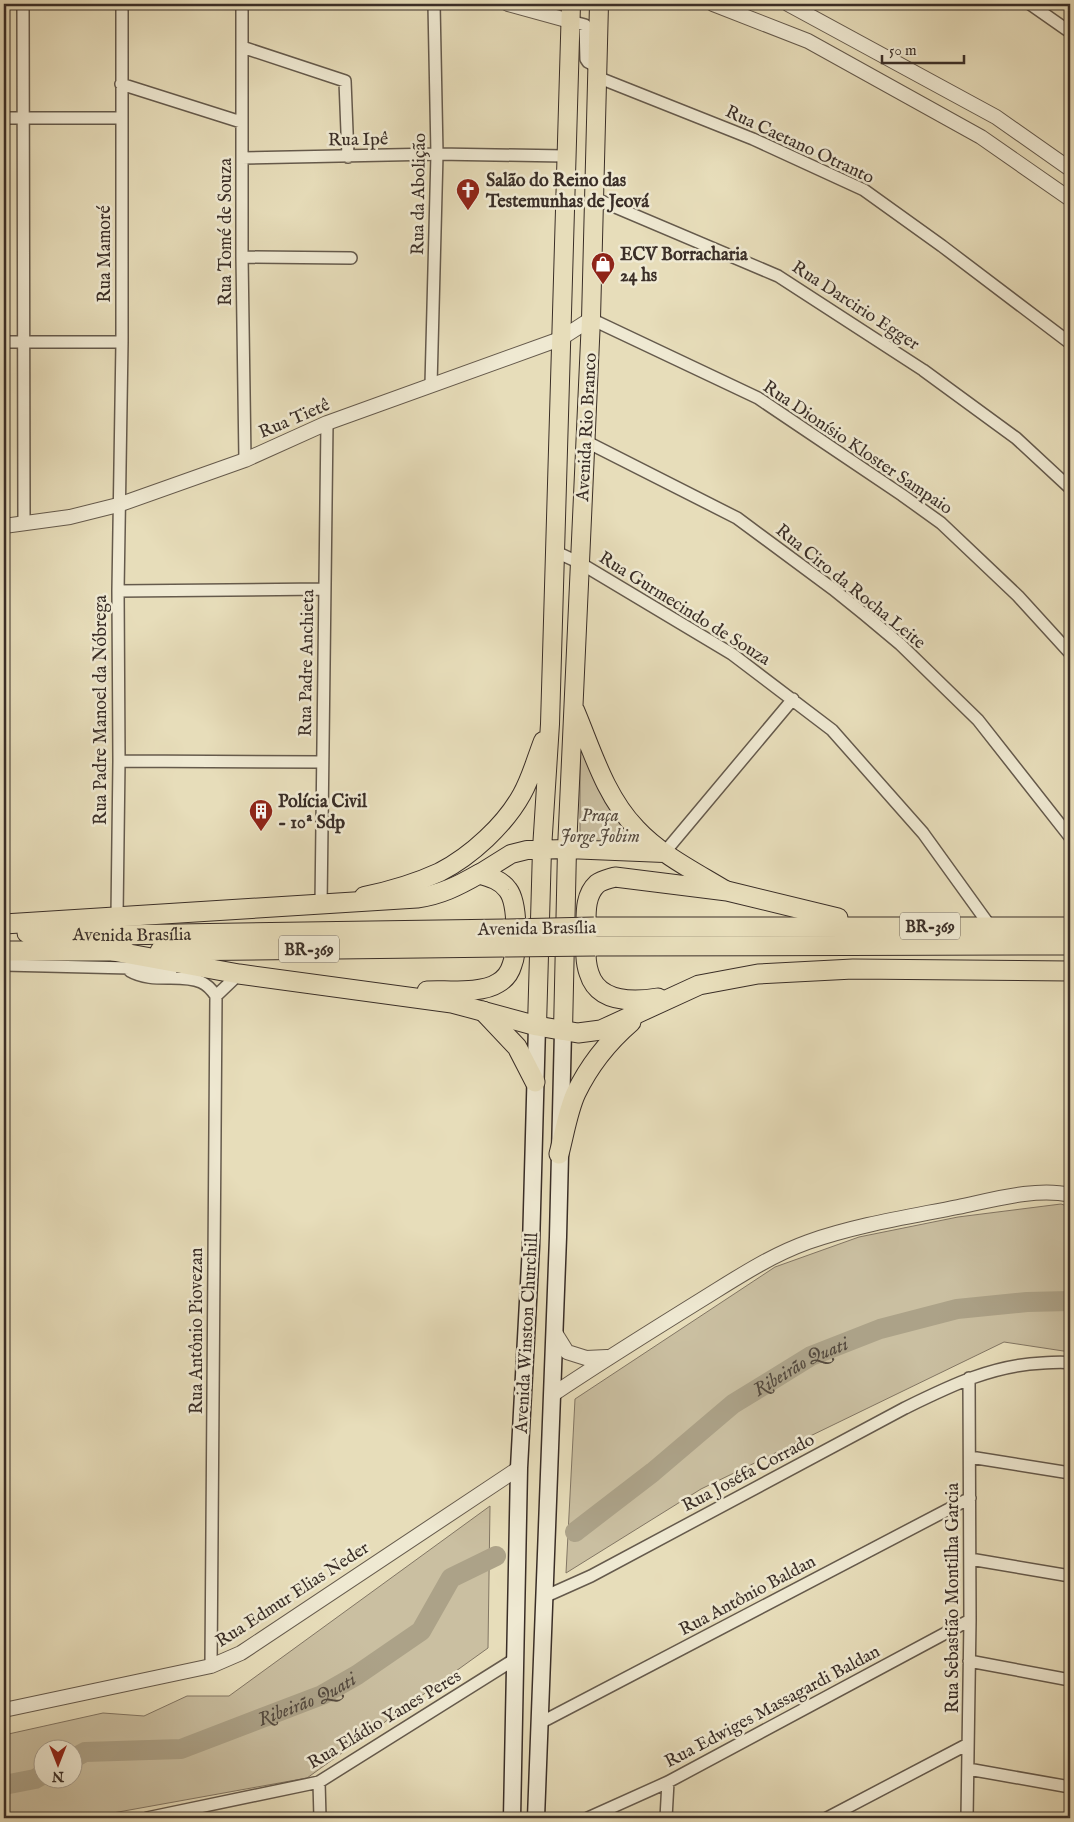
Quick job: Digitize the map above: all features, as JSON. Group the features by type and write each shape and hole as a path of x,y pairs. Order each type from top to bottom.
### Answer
{"highway":[{"path":"4,924 434,896 452,889 479,874 501,882 509,891 514,902 516,919 514,959 508,975 491,987 480,989 371,992"},
{"path":"671,996 638,1001 625,1000 614,998 598,989 593,982 587,962 586,910 591,892 597,883 615,877 727,891 787,907 877,926"},
{"name":"Avenida Brasília","path":"4,951 113,951 505,938 594,927 1070,927"},
{"name":"Avenida Brasília","path":"4,933 505,938 595,946 1070,945"},
{"path":"961,944 1070,971"},
{"path":"113,951 239,974 452,1004 482,1010 538,1026 578,1033 601,1030 623,1021 671,996 699,985 758,974 853,969 1070,971"},
{"path":"559,1154 575,1094 594,1062 618,1033 650,1006"},
{"path":"482,1010 518,1048 535,1082"}],"main road":[{"name":"Avenida Rio Branco","path":"567,849 590,319 599,4"},
{"name":"Avenida Rio Branco","path":"542,849 550,724 565,156 571,12"},
{"path":"573,704 595,762 622,812 636,829 664,853 727,891"},
{"path":"326,904 398,887 440,872 475,848 498,826 522,794 550,724"},
{"name":"Avenida Winston Churchill","path":"512,1818 519,1468 531,1246 542,849"},
{"path":"479,874 511,854 527,850 567,849 664,853"},
{"name":"Avenida Winston Churchill","path":"536,1818 552,1396 567,849"}],"street":[{"path":"23,4 24,524"},
{"name":"Rua Mamoré","path":"118,505 122,342 122,4"},
{"name":"Rua Tomé de Souza","path":"242,4 244,460"},
{"name":"Rua da Abolição","path":"431,385 437,154 434,4"},
{"path":"508,4 571,12 586,25 586,59 597,72"},
{"path":"713,4 808,41 981,137 1070,199"},
{"path":"788,4 996,117 1070,169"},
{"path":"1030,4 1070,32"},
{"path":"808,41 820,20"},
{"path":"242,47 345,81 348,157"},
{"name":"Rua Caetano Otranto","path":"597,72 753,139 864,190 950,251 1070,342"},
{"path":"121,84 242,122"},
{"path":"981,137 996,117"},
{"path":"4,118 121,118"},
{"name":"Rua Ipê","path":"242,158 437,154 565,156"},
{"name":"Rua Darcirio Egger","path":"594,198 778,276 924,370 1016,438 1070,488"},
{"path":"242,257 351,258"},
{"name":"Rua Tietê","path":"4,526 70,517 118,505 244,460 327,423 560,339 590,319"},
{"name":"Rua Dionísio Kloster Sampaio","path":"590,319 758,398 902,495 942,523 1018,596 1070,654"},
{"path":"4,342 122,342"},
{"name":"Rua Padre Anchieta","path":"326,904 322,762 327,423"},
{"name":"Rua Ciro da Rocha Leite","path":"585,441 737,518 834,589 900,644 978,720 1070,837"},
{"name":"Rua Padre Manoel da Nóbrega","path":"117,916 119,761 118,505"},
{"name":"Rua Gurmecindo de Souza","path":"554,551 580,563 732,654 832,730 924,833 990,926"},
{"path":"118,591 324,589"},
{"path":"664,853 793,699"},
{"path":"119,761 322,762"},
{"path":"4,965 216,969"},
{"path":"126,968 145,977 200,981 210,987 216,996 239,974"},
{"name":"Rua Antônio Piovezan","path":"211,1666 216,996"},
{"path":"552,1396 608,1358 761,1263 807,1243 862,1227 989,1201 1058,1192 1070,1195"},
{"path":"554,1331 567,1352 586,1358 608,1358"},
{"name":"Rua Joséfa Corrado","path":"544,1597 590,1576 905,1408 969,1378 1000,1368 1031,1363 1070,1363"},
{"name":"Rua Sebastião Montilha Garcia","path":"967,1818 970,1620 969,1378"},
{"path":"970,1457 1070,1473"},
{"name":"Rua Edmur Elias Neder","path":"4,1710 211,1666 241,1653 519,1468"},
{"name":"Rua Antônio Baldan","path":"540,1723 970,1498"},
{"path":"970,1559 1070,1576"},
{"name":"Rua Edwiges Massagardi Baldan","path":"588,1818 668,1782 970,1620"},
{"name":"Rua Eládio Yanes Peres","path":"147,1818 320,1782 515,1659"},
{"path":"969,1661 1070,1680"},
{"path":"827,1818 968,1744"},
{"path":"968,1769 1070,1787"},
{"path":"320,1782 320,1818"},
{"path":"666,1818 668,1782"}],"green space":[{"name":"Praça Jorge Jobim","path":"580,746 604,799 632,837 645,850 580,842"},
{"path":"1061,1204 1070,1207 1070,1352 1004,1342 701,1489 566,1573 575,1399 775,1267 859,1237 958,1217"},
{"path":"490,1506 488,1648 307,1778 85,1818 4,1818 4,1735 103,1713 144,1716 187,1696 229,1696"}],"waterway":[{"name":"Ribeirão Quati","path":"575,1532 653,1472 733,1404 811,1356 880,1329 957,1309 1027,1302 1070,1301"},
{"name":"Ribeirão Quati","path":"82,1754 181,1749 322,1695 357,1675 421,1631 451,1578 496,1556"},
{"name":"Ribeirão Quati","path":"4,1785 32,1780"}],"place":[{"name":"Salão do Reino das Testemunhas de Jeová","path":"468,211"},
{"name":"ECV Borracharia 24 hs","path":"603,285"},
{"name":"Polícia Civil - 10ª Sdp","path":"261,832"}]}
